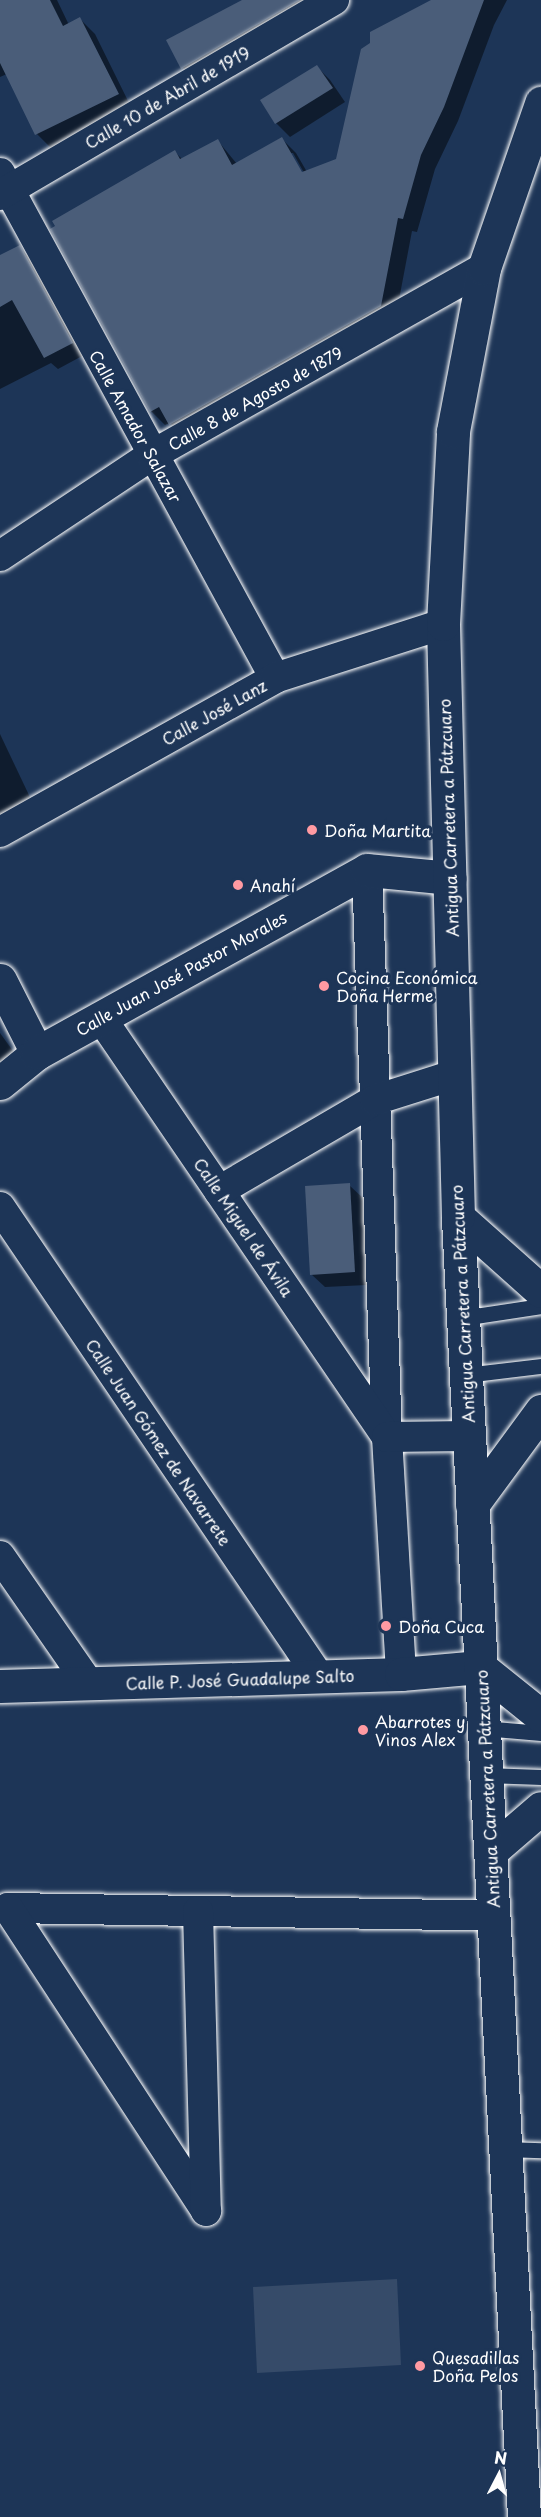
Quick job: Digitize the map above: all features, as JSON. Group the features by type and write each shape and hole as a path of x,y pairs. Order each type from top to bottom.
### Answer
{"main road":[{"name":"Antigua Carretera a Pátzcuaro","path":"524,2517 462,1318 443,624 453,431 484,268 541,103"},
{"path":"367,870 450,878"},
{"name":"Calle Juan José Pastor Morales","path":"0,1083 37,1053 367,870"},
{"path":"0,980 37,1053"},
{"path":"458,1217 541,1291"},
{"path":"472,1505 541,1411"},
{"path":"480,1667 541,1716"},
{"name":"Calle P. José Guadalupe Salto","path":"0,1686 401,1674 480,1667"},
{"path":"490,1852 507,1834 541,1808"}],"street":[{"name":"Calle 10 de Abril de 1919","path":"2,186 334,0"},
{"name":"Calle Amador Salazar","path":"2,186 275,678"},
{"name":"Calle 8 de Agosto de 1879","path":"0,556 152,455 381,329 484,268"},
{"name":"Calle José Lanz","path":"0,832 275,678 443,624"},
{"path":"367,870 387,1437 401,1674"},
{"name":"Calle Miguel de Ávila","path":"101,1018 387,1437"},
{"path":"219,1191 375,1100 454,1075"},
{"name":"Calle Juan Gómez de Navarrete","path":"0,1207 319,1677"},
{"path":"387,1437 468,1436"},
{"path":"0,1556 89,1684"},
{"path":"198,1911 206,2211 8,1908 198,1911 493,1916"}],"lane":[{"path":"462,1318 541,1306"},
{"path":"465,1376 541,1366"},
{"path":"483,1728 541,1733"},
{"path":"486,1775 541,1777"},
{"path":"505,2149 541,2150"}],"shaded area":[{"path":"397,2279 401,2365 257,2373 253,2287"}],"building":[{"path":"0,0 50,0 63,26 80,17 119,94 35,135 0,63"},
{"path":"242,0 300,0 181,69 166,40"},
{"path":"431,0 484,0 444,107 421,155 403,219 398,218 381,306 169,425 159,407 150,412 50,229 55,226 52,221 175,150 180,159 218,139 232,165 282,137 302,172 336,159 361,49 370,43 370,32"},
{"path":"317,65 333,88 275,124 260,100"},
{"path":"20,245 73,343 44,358 12,300 0,307 0,255"},
{"path":"350,1183 355,1272 310,1275 305,1186"}],"place":[{"name":"Doña Martita","path":"312,830"},
{"name":"Anahí","path":"238,885"},
{"name":"Cocina Económica Doña Herme","path":"324,986"},
{"name":"Doña Cuca","path":"386,1626"},
{"name":"Abarrotes y Vinos Alex","path":"363,1730"},
{"name":"Quesadillas Doña Pelos","path":"420,2366"}]}
